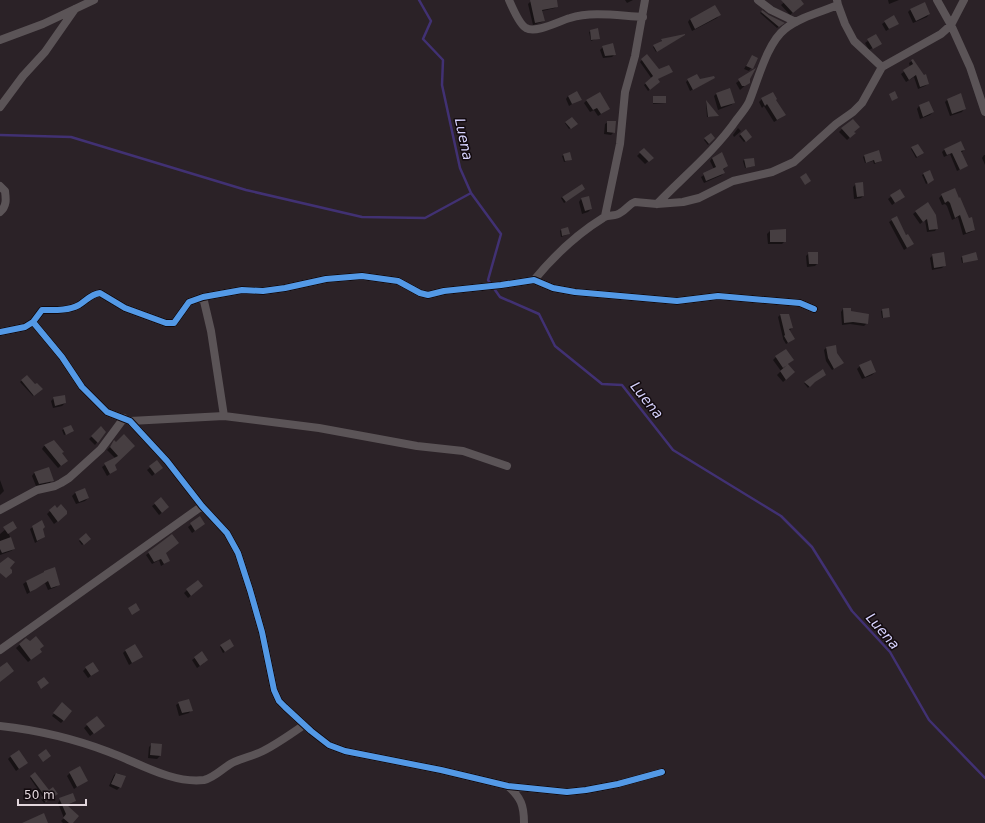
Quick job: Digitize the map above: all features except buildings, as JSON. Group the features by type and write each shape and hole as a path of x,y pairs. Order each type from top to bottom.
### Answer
{"street":[{"path":"0,40 43,24 94,0"},
{"path":"509,0 525,28 532,30 541,29 572,17 593,15 643,17"},
{"path":"605,216 620,144 625,92 635,56 645,0"},
{"path":"758,0 771,10 796,22"},
{"path":"937,0 951,25 970,67 985,112"},
{"path":"534,280 543,269 581,233 605,216 615,216 635,202 658,204 683,202 699,198 733,181 772,172 794,162 862,103 882,66 941,34 951,25 964,0"},
{"path":"658,204 717,145 736,121 748,103 765,60 776,38 784,29 837,3 844,24 854,41 882,66"},
{"path":"0,107 23,76 45,52 75,9"},
{"path":"0,186 5,190 6,201 4,209 0,212"},
{"path":"0,332 25,326 33,322 42,310 66,309 78,305 93,294 100,293 125,308 166,323 174,323 189,302 203,297 242,290 263,291 326,279 362,276 398,281 420,293 428,295 444,291 534,280 553,288 575,292 677,301 718,296 800,303 814,309"},
{"path":"203,297 211,331 224,416"},
{"path":"33,322 62,357 82,387 107,412 127,420 167,461 202,506 227,533 238,553 250,590 262,632 274,690 279,701 319,738 329,745 345,752 442,770 508,786 562,792 586,790 618,784 662,772"},
{"path":"0,510 37,490 55,486 69,478 102,449 127,420 224,416 319,428 417,446 463,452 507,466"},
{"path":"0,650 202,506"},
{"path":"0,726 51,735 91,746 110,752 161,774 193,780 205,780 234,762 271,746 304,725"},
{"path":"508,786 522,802 524,808 524,823"},
{"path":"522,802 530,788"}],"waterway":[{"name":"Luena","path":"419,0 431,21 423,39 443,60 442,85 460,168 471,193 501,234 488,280 500,297 539,314 555,346 602,384 622,385 673,450 781,516 812,547 852,611 890,652 929,720 985,778"},
{"path":"0,135 71,137 246,190 362,217 425,218 471,193"}],"cycle path":[{"path":"0,332 25,327 33,322 42,310 61,310 75,307 100,293 125,308 166,323 174,323 189,302 203,297 242,290 263,291 326,279 362,276 398,281 420,293 428,295 444,291 534,280 553,288 575,292 677,301 718,296 800,303 814,309"},
{"path":"33,322 62,357 82,387 107,412 130,421 167,461 202,506 227,533 238,553 250,590 262,632 274,690 279,701 311,731 329,745 345,751 441,770 508,786 567,792 618,784 662,772"}]}
